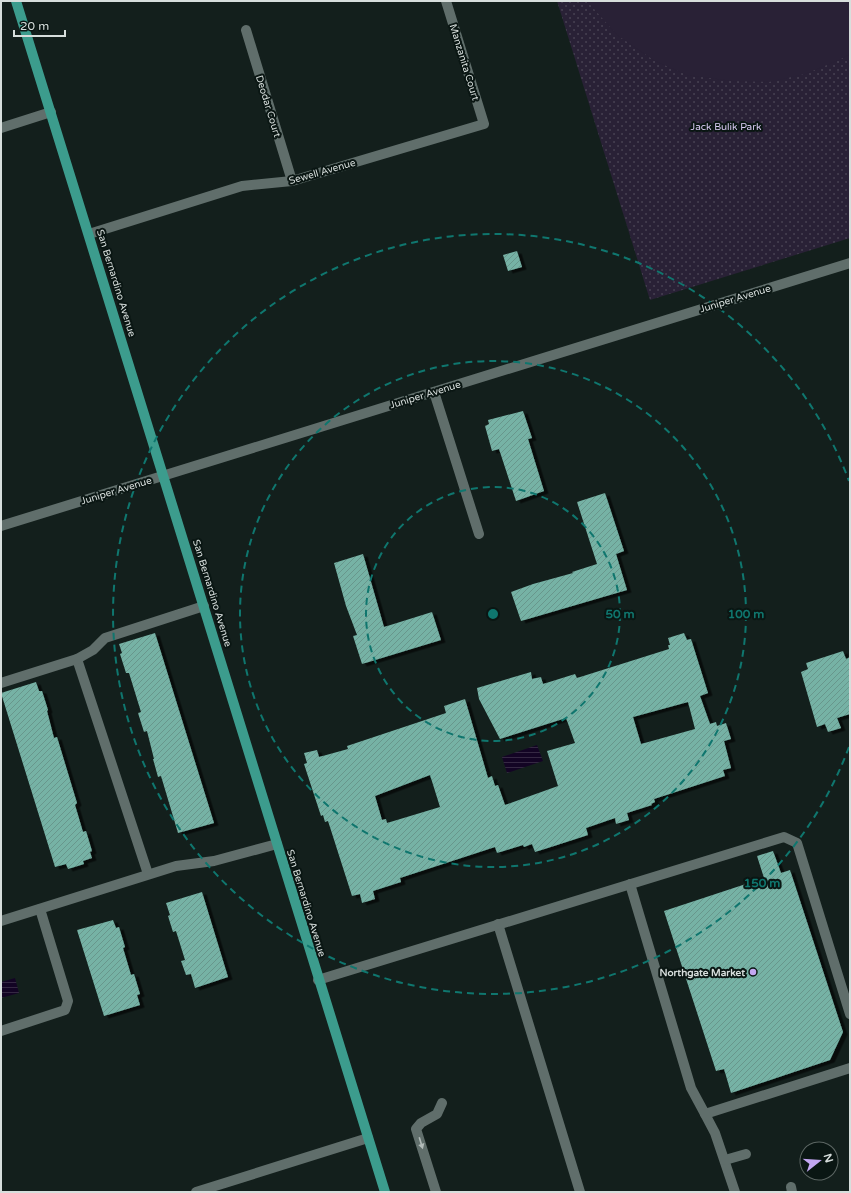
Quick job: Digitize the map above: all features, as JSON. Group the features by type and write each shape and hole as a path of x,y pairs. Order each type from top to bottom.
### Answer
{"main road":[{"name":"San Bernardino Avenue","path":"16,1 164,475 318,980 385,1192"}],"street":[{"name":"Manzanita Court","path":"446,1 484,124"},
{"name":"Deodar Court","path":"246,30 292,181"},
{"path":"1,128 51,112"},
{"name":"Sewell Avenue","path":"89,234 242,186 292,181 484,124"},
{"name":"Juniper Avenue","path":"1,526 850,263"},
{"path":"434,392 479,534"},
{"path":"1,683 77,659 93,650 105,638 204,606"},
{"path":"77,659 148,874"},
{"path":"318,980 784,837 797,843 850,1014"},
{"path":"1,921 176,866 214,861 277,844"},
{"path":"630,884 691,1088 715,1133 735,1192"},
{"path":"1,1031 65,1010 68,1001 40,909"},
{"path":"498,924 580,1192"},
{"path":"705,1114 850,1068"},
{"path":"436,1192 416,1129 421,1123 437,1114 442,1103"},
{"path":"196,1192 368,1138"},
{"path":"725,1160 746,1154"}],"green space":[{"name":"Jack Bulik Park","path":"557,1 850,1 850,238 650,300"},
{"path":"587,1 846,1 850,20 850,54 805,74 769,82 732,81 687,75 655,61 617,35"}],"shaded area":[{"path":"537,745 543,761 507,773 502,757"},
{"path":"15,978 19,993 1,998 1,982"}],"building":[{"path":"517,251 522,267 508,271 503,255"},
{"path":"523,411 532,438 528,439 544,491 516,501 499,449 492,451 485,426 489,424 488,420"},
{"path":"605,493 624,551 616,554 627,590 521,621 511,592 597,564 577,502"},
{"path":"363,554 384,627 432,612 441,640 362,664 353,636 357,635 346,606 334,563"},
{"path":"155,633 214,823 178,833 161,776 158,777 147,731 144,732 138,713 141,712 129,673 126,673 120,654 122,653 119,644"},
{"path":"684,633 687,640 691,639 708,693 700,696 710,724 716,722 717,726 726,723 731,739 724,741 731,768 723,770 725,776 654,799 655,802 651,804 652,805 627,813 629,820 616,824 615,818 586,828 588,835 554,846 535,852 532,844 524,847 523,845 497,853 495,847 400,878 401,882 373,891 375,899 362,903 360,894 352,896 328,821 325,822 323,815 321,816 304,764 307,763 304,753 317,750 319,757 348,749 347,746 446,713 444,706 465,699 488,778 492,776 495,786 498,785 505,805 558,786 547,751 575,743 566,718 500,739 479,699 477,688 531,672 532,679 541,677 543,684 575,674 577,678 669,649 668,645 670,645 668,638","holes":["688,702 695,729 641,744 633,717","430,775 440,807 387,823 386,819 382,820 375,796"]},
{"path":"843,651 846,659 850,657 850,714 837,718 841,728 828,732 825,724 817,727 801,672 808,669 806,663"},
{"path":"36,682 39,691 42,691 54,738 57,737 77,803 75,805 83,832 86,831 92,851 90,852 92,858 83,861 84,864 68,869 66,864 55,867 1,693"},
{"name":"Northgate Market","path":"773,851 781,873 790,870 843,1032 830,1060 731,1093 724,1069 716,1071 664,911 764,878 757,856"},
{"path":"202,892 228,977 195,988 191,974 186,975 181,961 185,960 176,931 173,932 166,903"},
{"path":"113,920 116,928 119,927 125,947 123,948 131,975 134,974 140,994 137,995 140,1005 104,1016 77,930"}],"place":[{"name":"Northgate Market","path":"753,972"}]}
